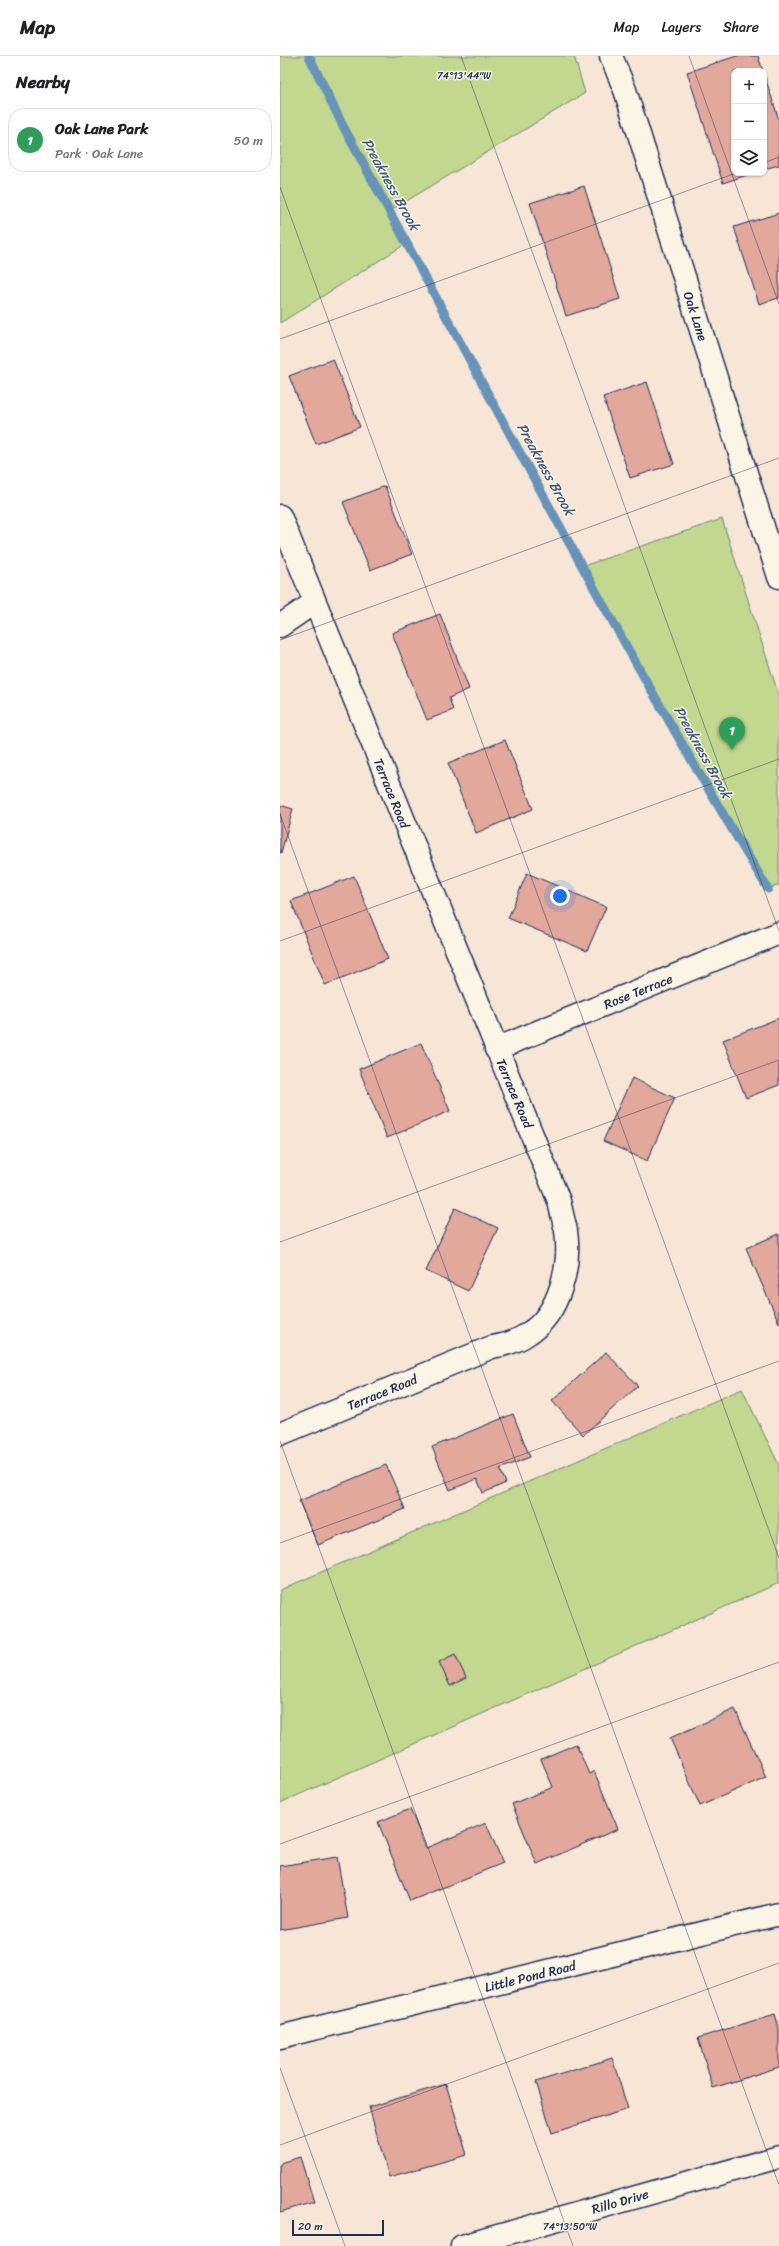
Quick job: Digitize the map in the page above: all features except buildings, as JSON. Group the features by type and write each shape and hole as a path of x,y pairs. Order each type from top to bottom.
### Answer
{"street":[{"name":"Oak Lane","path":"612,56 627,98 779,577"},
{"path":"280,516 315,602 280,626"},
{"name":"Terrace Road","path":"280,1434 492,1347 508,1344 530,1333 548,1315 560,1291 566,1262 566,1232 559,1201 315,602"},
{"name":"Rose Terrace","path":"496,1049 779,933"},
{"name":"Little Pond Road","path":"280,2037 779,1914"},
{"name":"Rillo Drive","path":"462,2246 779,2157"}],"green space":[{"path":"280,56 309,56 574,56 585,93 390,211 407,243 280,323","holes":["309,56 378,189 343,126"]},
{"path":"722,519 779,696 779,885 768,889 716,804 583,566"},
{"path":"742,1389 779,1465 779,1583 280,1803 280,1590"}],"waterway":[{"name":"Preakness Brook","path":"309,56 343,126 551,510 712,796 768,889"}],"place":[{"name":"Oak Lane Park","path":"732,750"}]}
